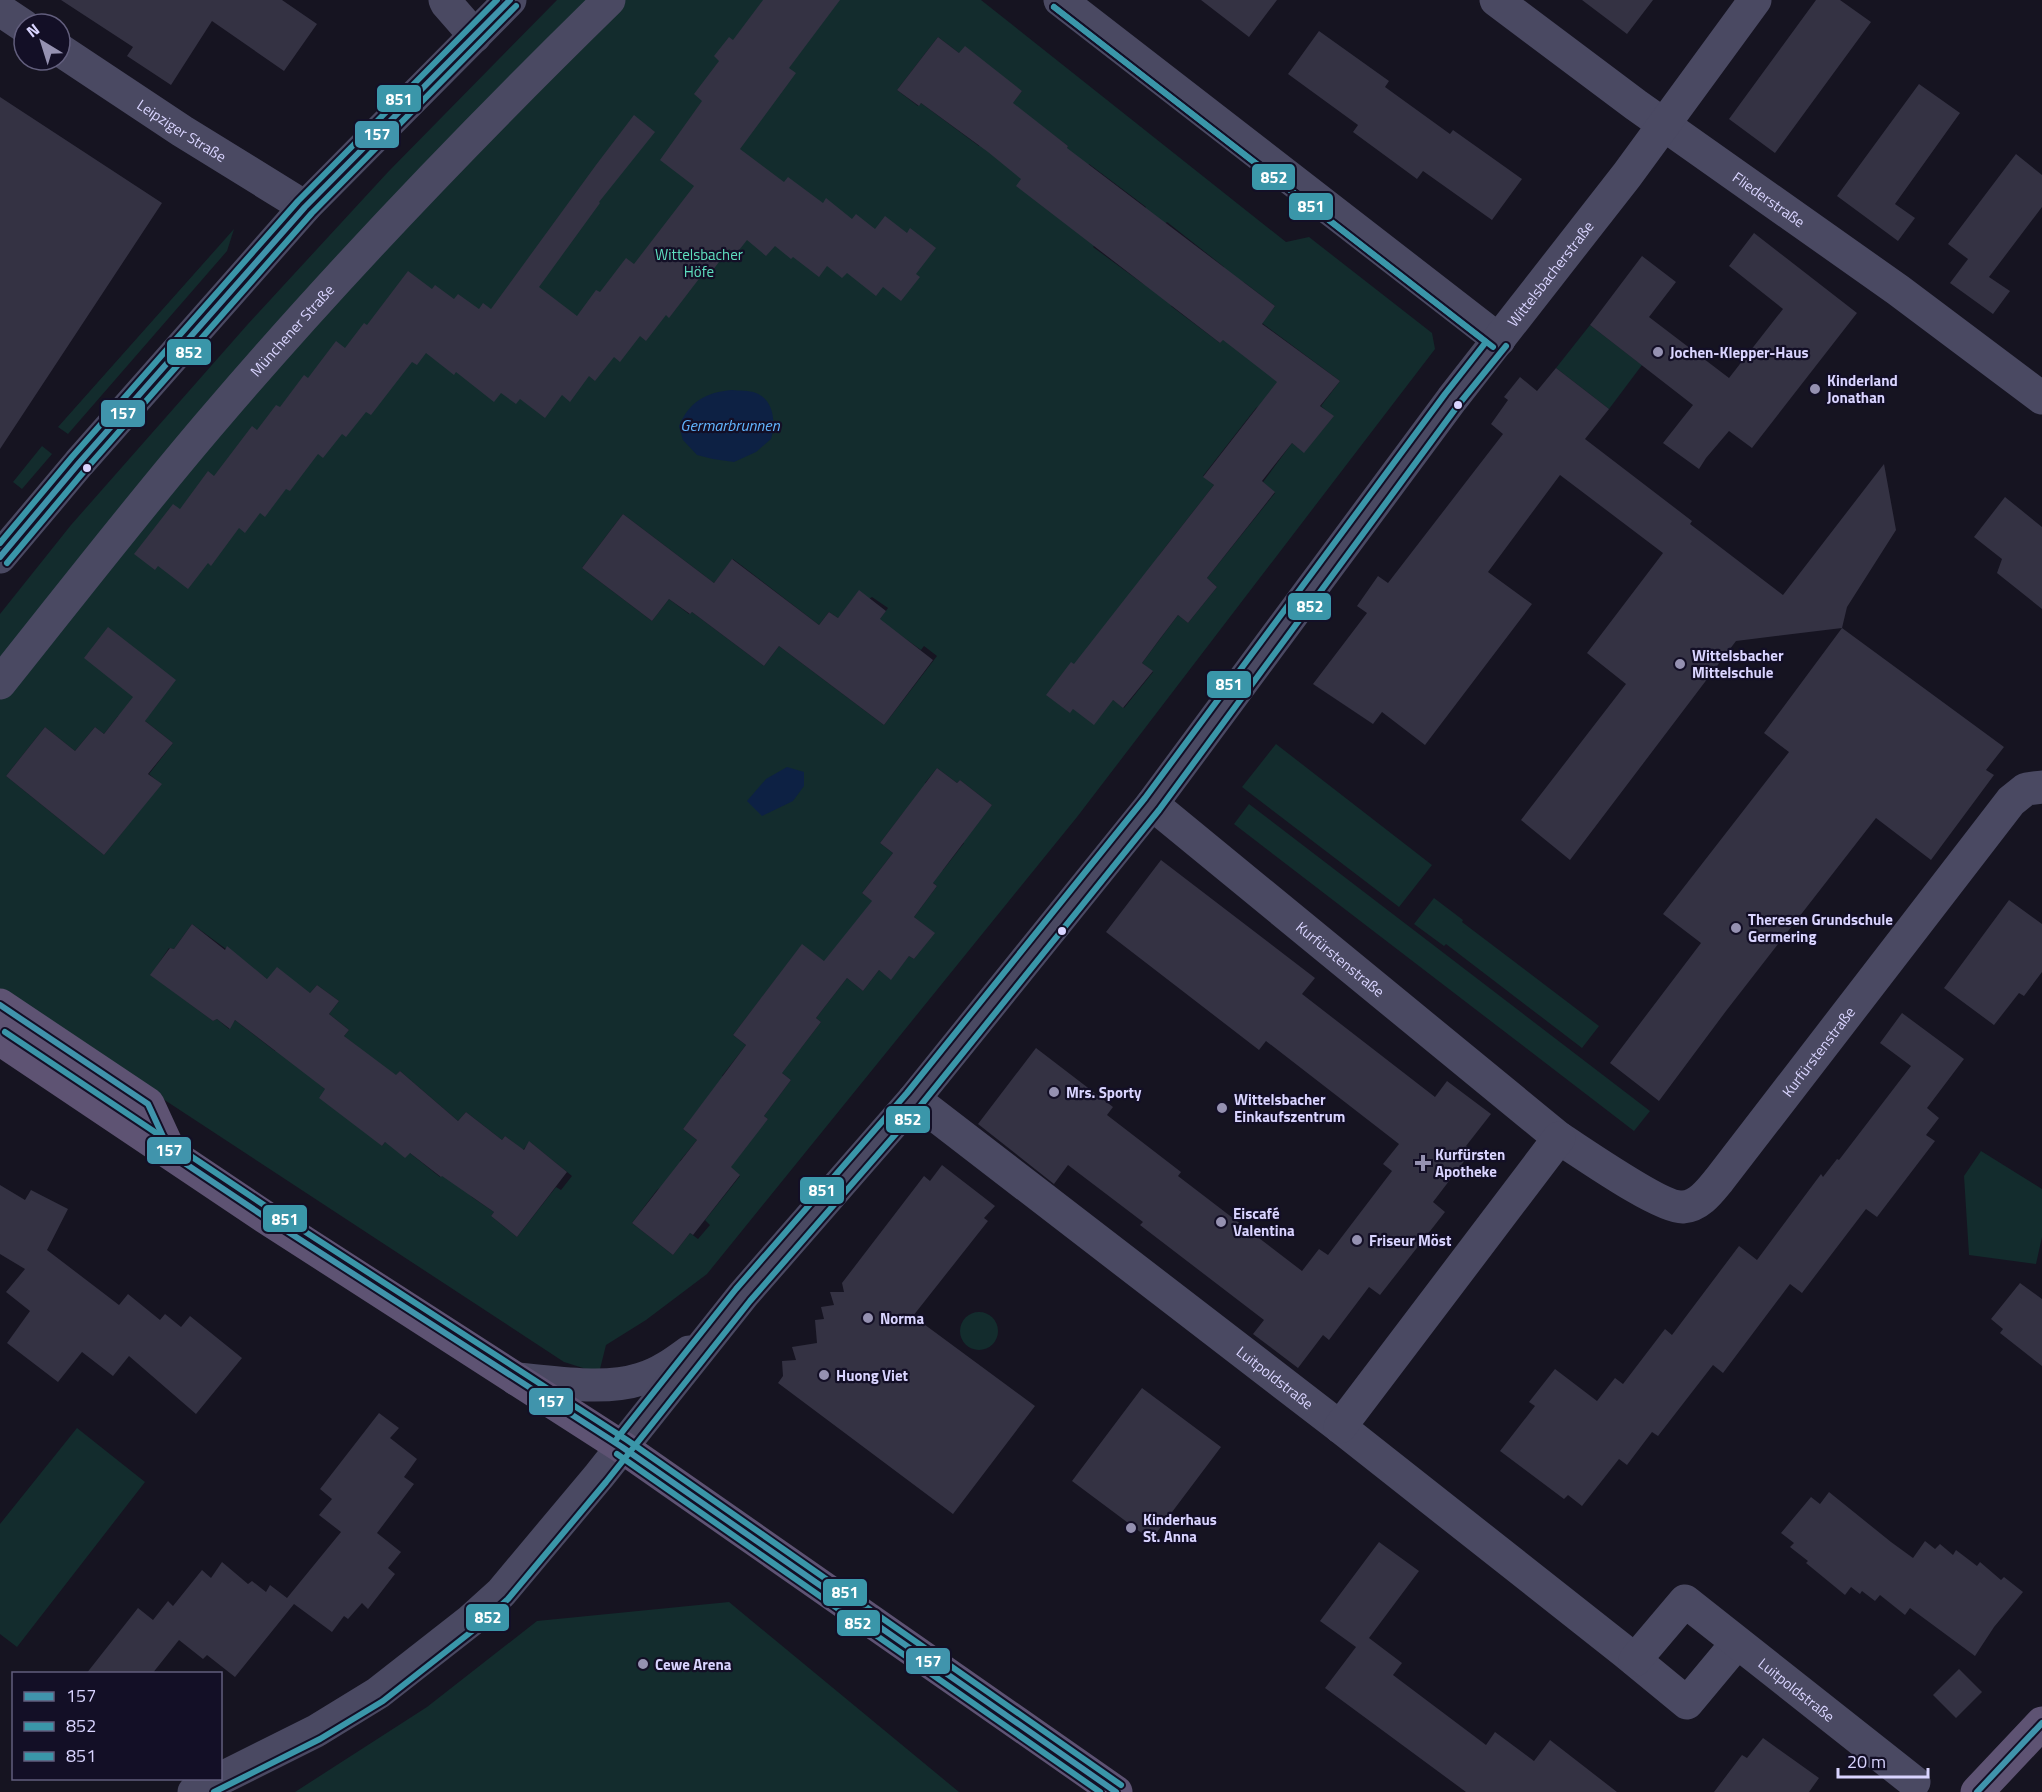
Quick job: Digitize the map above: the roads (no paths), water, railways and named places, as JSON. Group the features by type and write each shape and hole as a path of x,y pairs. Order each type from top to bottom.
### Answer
{"main road":[{"path":"0,1005 148,1104 171,1154"},
{"path":"0,1039 171,1154 622,1448 1116,1792"},
{"path":"1977,1792 2042,1723"}],"street":[{"path":"446,0 475,36"},
{"path":"0,557 79,463 305,207 510,0"},
{"name":"Münchener Straße","path":"0,683 216,415 437,171 609,0"},
{"path":"1060,0 1499,340"},
{"name":"Fliederstraße","path":"1496,0 1636,105 1898,290 2042,398"},
{"name":"Wittelsbacherstraße","path":"222,1778 316,1731 369,1699 470,1621 501,1593 622,1448 743,1295 914,1099 1152,804 1445,409 1665,124 1755,0"},
{"name":"Leipziger Straße","path":"72,58 173,126 305,207"},
{"name":"Kurfürstenstraße","path":"1152,804 1559,1138 1632,1185 1675,1207 1686,1207 1706,1197 2011,801 2026,789 2042,787"},
{"name":"Luitpoldstraße","path":"914,1099 1340,1427 1687,1703 1737,1643"},
{"path":"1340,1427 1559,1138"},
{"name":"Wittelsbacherstraße","path":"516,1379 616,1384 641,1379 670,1366 714,1332"},
{"name":"Luitpoldstraße","path":"1635,1660 1685,1601 1914,1782"},
{"name":"Wittelsbacherstraße","path":"194,1792 218,1780"}],"water":[{"name":"Germarbrunnen","path":"732,390 753,392 767,401 773,419 771,439 756,452 734,462 697,455 683,440 679,426 683,418 693,405 706,396"},
{"path":"787,767 804,772 804,786 793,801 762,816 747,801 766,779"}],"place":[{"name":"Jochen-Klepper-Haus","path":"1658,352"},
{"name":"Kinderland Jonathan","path":"1815,389"},
{"name":"Wittelsbacher Mittelschule","path":"1680,664"},
{"name":"Theresen Grundschule Germering","path":"1736,928"},
{"name":"Mrs. Sporty","path":"1054,1092"},
{"name":"Wittelsbacher Einkaufszentrum","path":"1222,1108"},
{"name":"Kurfürsten Apotheke","path":"1423,1163"},
{"name":"Eiscafé Valentina","path":"1221,1222"},
{"name":"Friseur Möst","path":"1357,1240"},
{"name":"Norma","path":"868,1318"},
{"name":"Huong Viet","path":"824,1375"},
{"name":"Kinderhaus St. Anna","path":"1131,1528"},
{"name":"Cewe Arena","path":"643,1664"}],"park label":[{"name":"Wittelsbacher Höfe","path":"699,262"}]}
